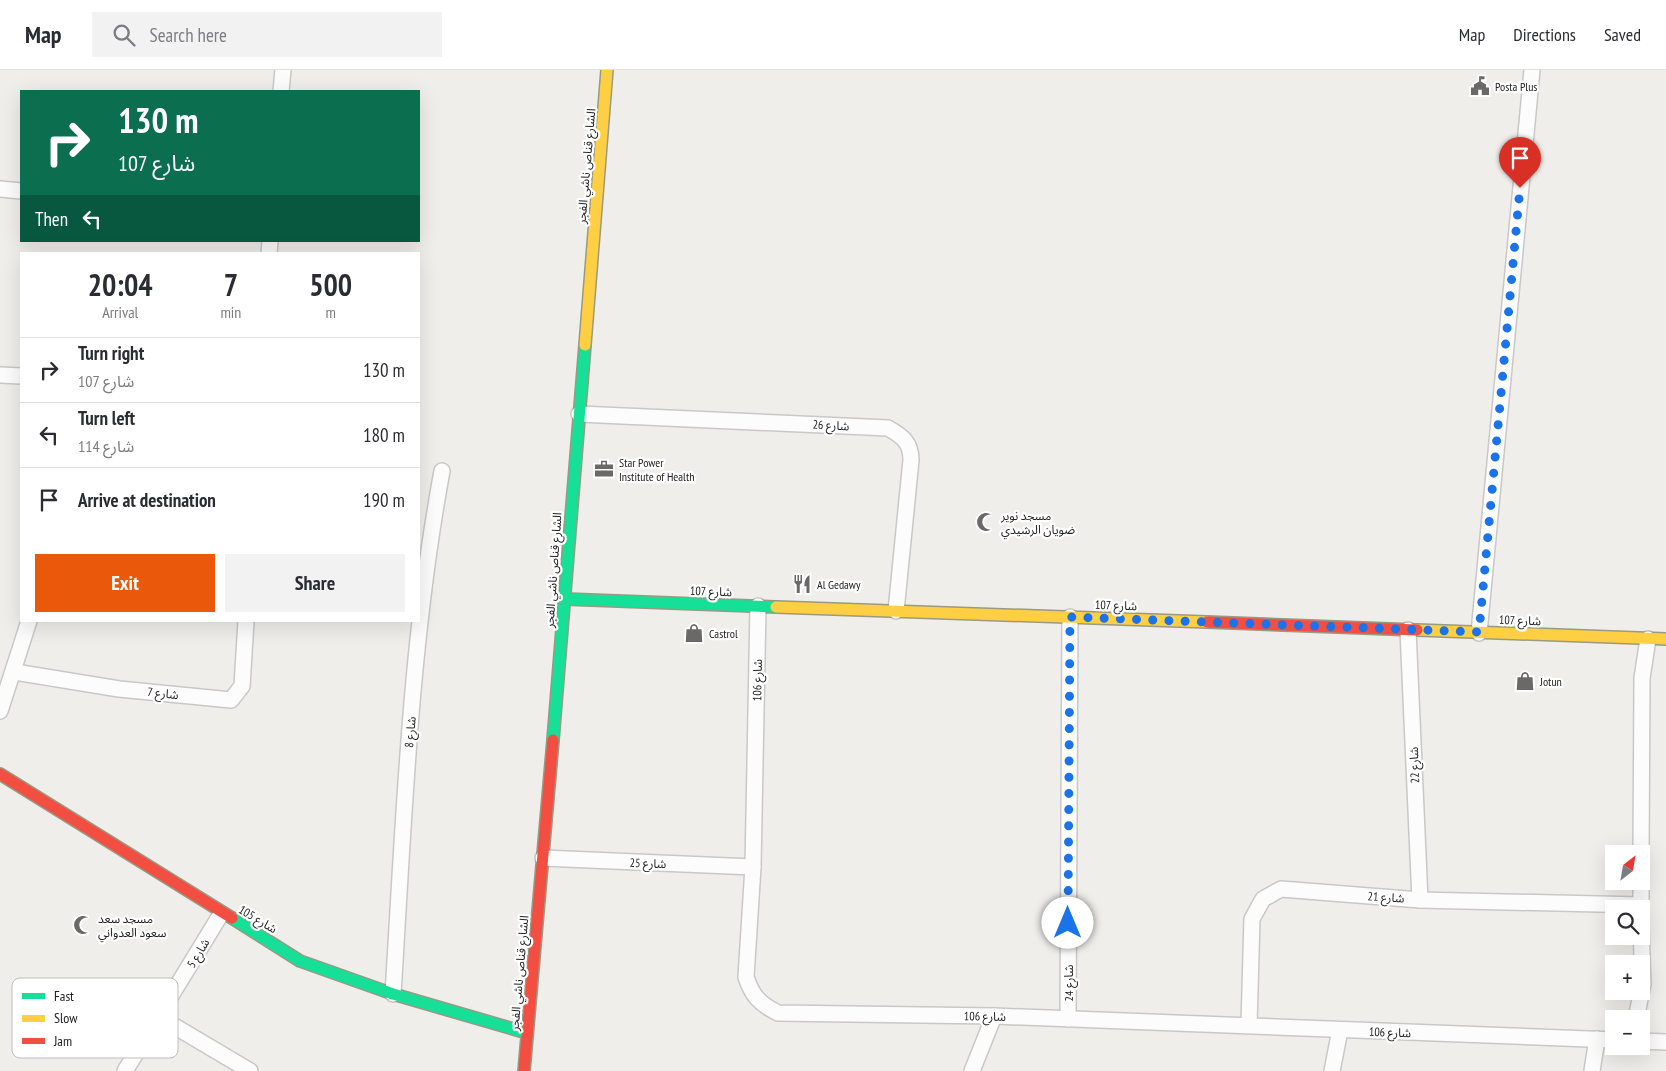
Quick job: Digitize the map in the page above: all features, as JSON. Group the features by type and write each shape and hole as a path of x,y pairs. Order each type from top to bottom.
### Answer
{"street":[{"path":"282,90 283,70"},
{"name":"الشارع قناص ناشي الفجر","path":"524,1071 607,70"},
{"path":"1479,632 1532,70"},
{"path":"0,189 20,191"},
{"path":"0,375 20,376"},
{"name":"شارع 26","path":"579,414 888,428 902,436 911,448 911,460 896,611"},
{"name":"شارع 8","path":"392,994 416,663 427,551 442,471"},
{"name":"شارع 107","path":"564,599 1666,639"},
{"name":"شارع 106","path":"758,606 754,868 746,977 751,992 762,1005 778,1013 1068,1018 1605,1039"},
{"name":"شارع 24","path":"1068,1018 1070,617"},
{"path":"0,710 14,672 29,622"},
{"name":"شارع 7","path":"14,672 119,689 231,700 242,686 246,622"},
{"name":"شارع 22","path":"1408,630 1420,900"},
{"path":"1641,845 1642,678 1648,639"},
{"name":"شارع 105","path":"0,774 222,914 300,960 392,994 527,1033"},
{"name":"شارع 25","path":"543,858 754,868"},
{"name":"شارع 21","path":"1249,1026 1252,919 1263,899 1281,890 1420,900 1605,906"},
{"name":"شارع 5","path":"178,985 222,914"},
{"path":"1638,1010 1643,984 1642,945"},
{"path":"972,1071 994,1016"},
{"path":"178,1029 250,1071"},
{"path":"1332,1071 1340,1030"},
{"path":"1592,1071 1597,1039"},
{"path":"1650,1041 1666,1042"},
{"name":"شارع 5","path":"125,1071 133,1058"}],"traffic: fast":[{"path":"553,740 585,345"},
{"path":"564,599 776,607"},
{"path":"232,918 300,961 393,994 527,1033"}],"traffic: slow":[{"path":"585,345 607,70"},
{"path":"776,607 1207,622"},
{"path":"1417,630 1666,639"}],"traffic: jam":[{"path":"1207,622 1417,630"},
{"path":"524,1071 553,740"},
{"path":"0,774 232,918"}],"place":[{"name":"Posta Plus","path":"1480,86"},
{"name":"Star Power Institute of Health","path":"604,469"},
{"name":"مسجد نوير ضويان الرشيدي","path":"986,522"},
{"name":"Al Gedawy","path":"802,584"},
{"name":"Castrol","path":"694,633"},
{"name":"Jotun","path":"1525,681"},
{"name":"مسجد سعد سعود العدواني","path":"83,925"}],"route":[{"path":"1068,923 1070,617 1479,632 1520,188"}]}
